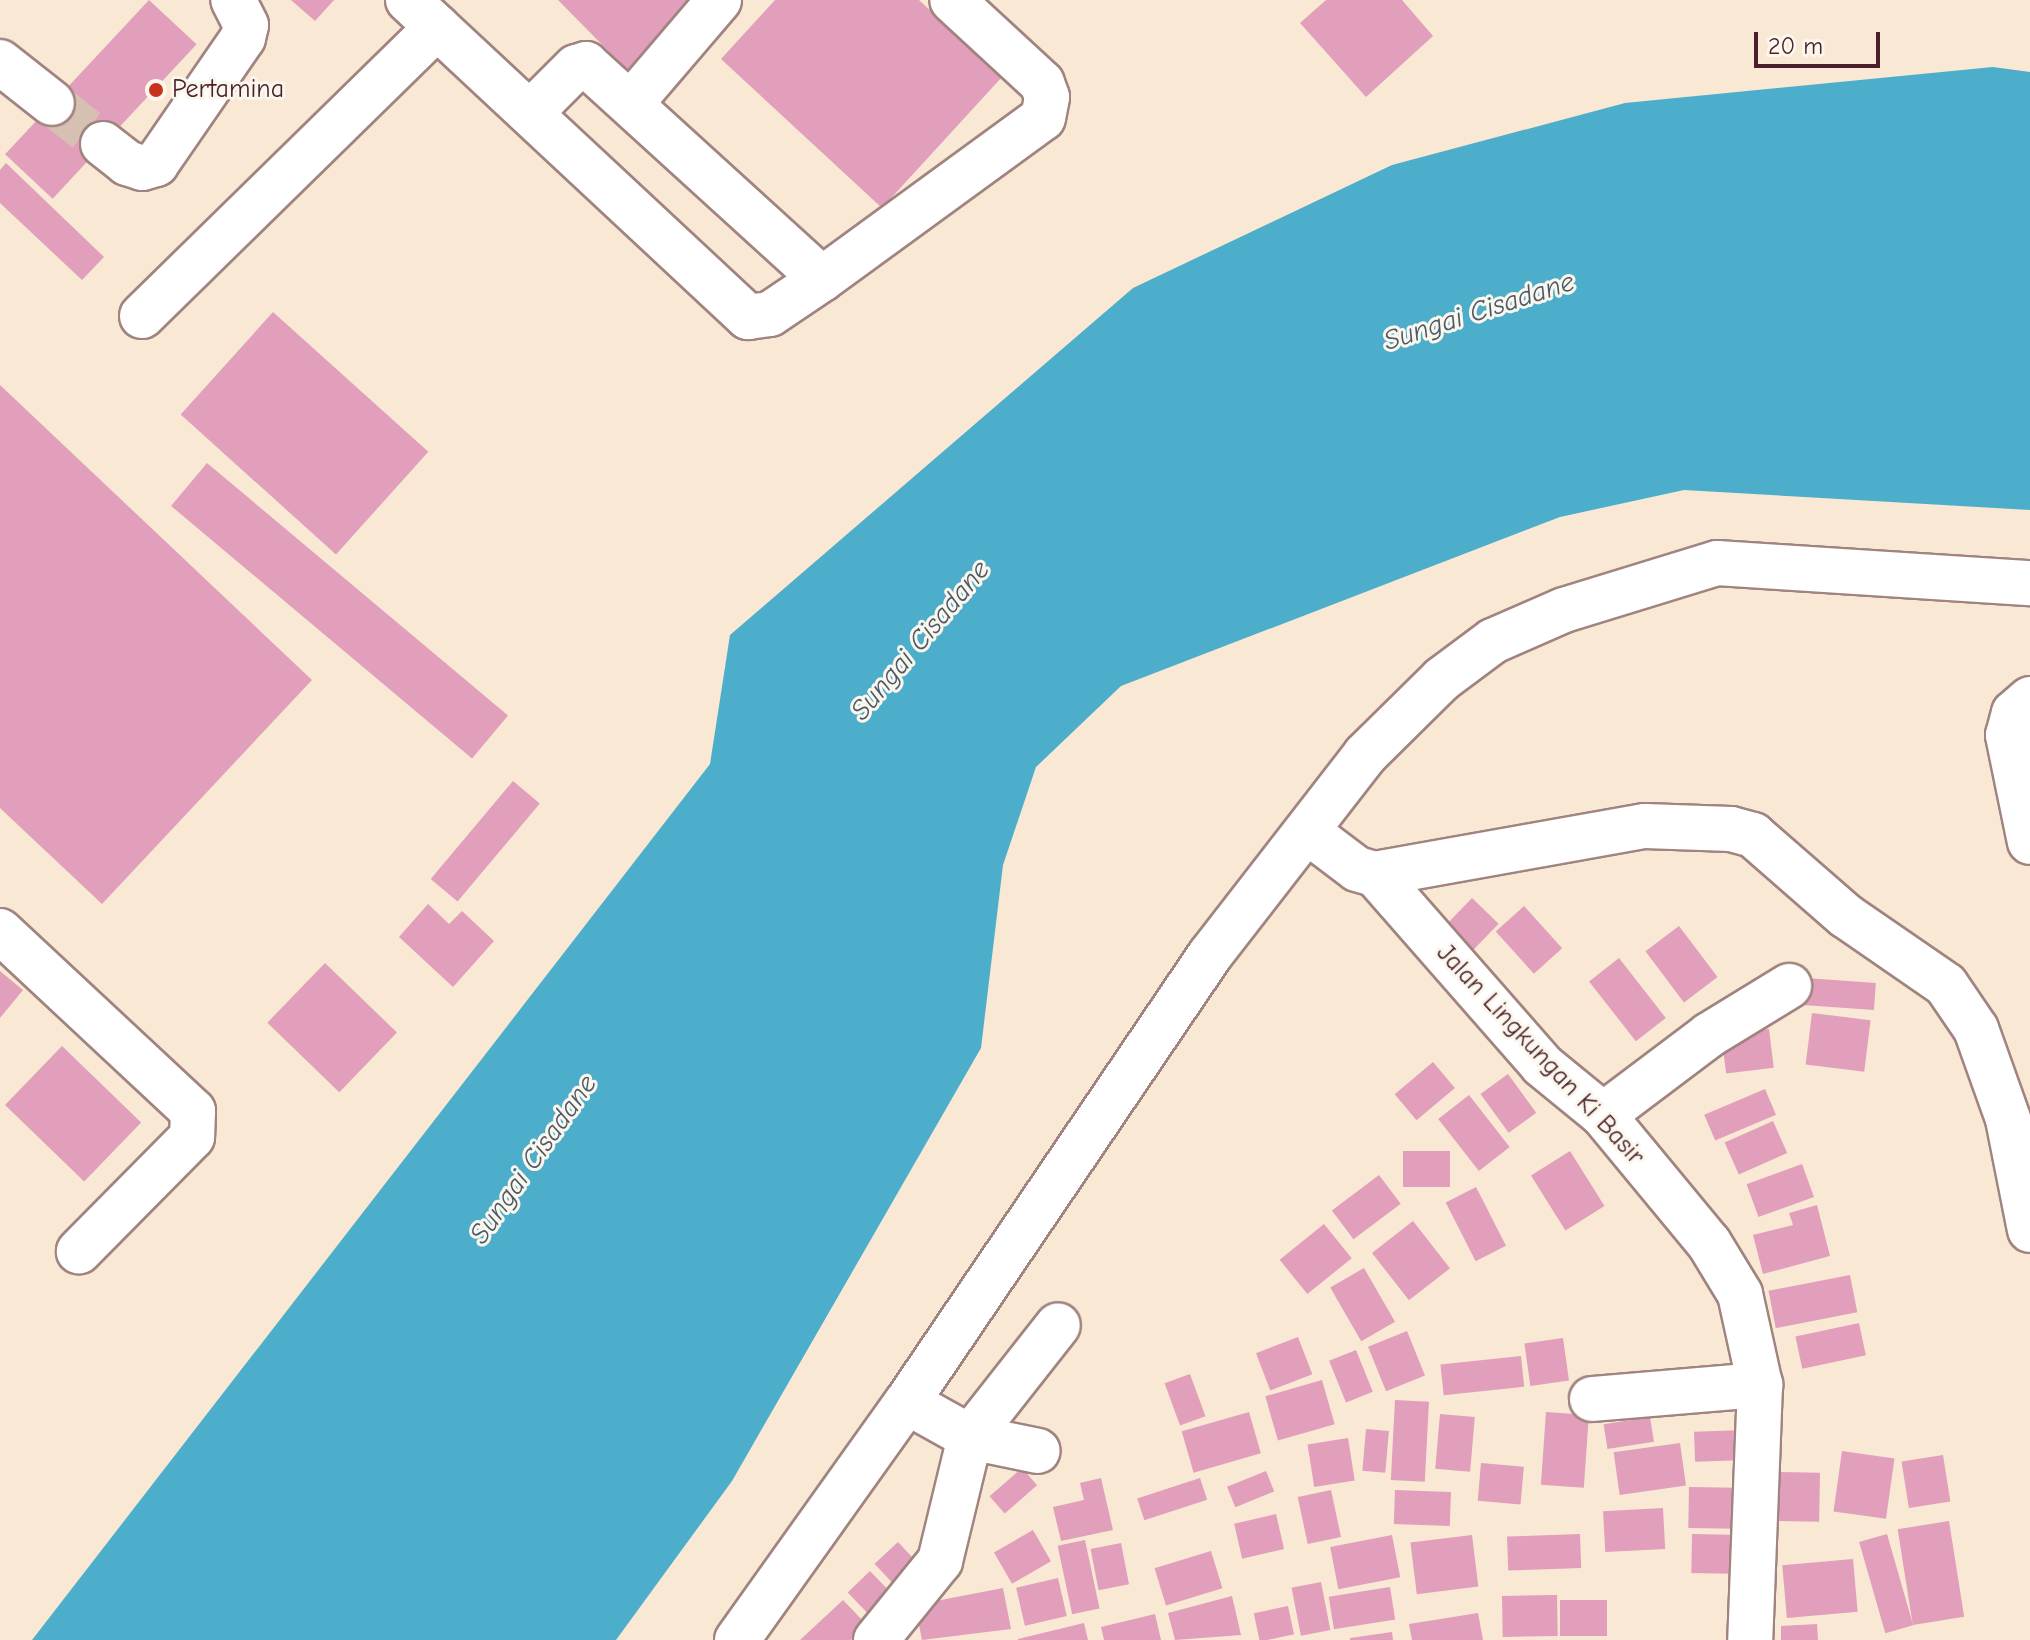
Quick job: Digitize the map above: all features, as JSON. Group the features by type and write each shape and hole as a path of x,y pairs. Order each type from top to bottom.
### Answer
{"street":[{"path":"103,144 127,163 142,168 156,164 243,38 246,25 233,0"},
{"path":"632,102 719,0"},
{"path":"142,316 423,14 532,111 748,317 770,314 1043,118 1047,97 1042,83 952,0"},
{"path":"0,62 52,103"},
{"path":"532,111 580,64 632,102 822,279"},
{"path":"737,1640 907,1402 1210,955 1365,755 1442,679 1493,641 1564,610 1717,563 1942,574 2030,583"},
{"path":"2019,717 2030,842"},
{"path":"1375,874 1645,826 1731,829 1753,835 1846,916 1946,985 1976,1029 2008,1119 2030,1230"},
{"name":"Jalan Lingkungan Ki Basir","path":"1308,832 1357,869 1375,874 1542,1065 1603,1115 1709,1243 1740,1294 1760,1385 1750,1640"},
{"path":"0,931 193,1111 192,1137 79,1251"},
{"path":"1603,1115 1709,1035 1789,986"},
{"path":"876,1640 940,1561 970,1437 1058,1325"},
{"path":"1592,1399 1760,1385"},
{"path":"907,1402 970,1437 1038,1451"}],"water":[{"name":"Sungai Cisadane","path":"1993,67 2030,72 2030,510 1684,490 1560,517 1121,686 1036,767 1003,865 981,1048 732,1481 616,1640 32,1640 710,764 730,635 1133,288 1392,165 1625,103"}],"building":[{"path":"149,0 197,44 53,199 5,154"},
{"path":"291,0 334,0 315,21"},
{"path":"558,0 698,0 627,70"},
{"path":"775,0 919,0 1002,77 882,208 721,59"},
{"path":"1326,0 1402,0 1433,36 1366,97 1300,23"},
{"path":"6,163 104,257 82,280 0,203 0,170"},
{"path":"273,312 428,452 336,554 181,415"},
{"path":"0,385 312,680 102,904 0,808"},
{"path":"207,463 508,716 472,759 171,506"},
{"path":"513,781 540,803 458,902 431,879"},
{"path":"1472,898 1499,924 1462,961 1436,935"},
{"path":"428,904 449,924 462,911 494,941 453,987 399,937"},
{"path":"1524,906 1562,948 1534,974 1496,931"},
{"path":"1679,926 1718,977 1684,1002 1645,951"},
{"path":"1619,958 1666,1018 1636,1041 1589,981"},
{"path":"325,963 397,1032 339,1092 267,1023"},
{"path":"0,971 23,990 0,1018"},
{"path":"1805,978 1876,983 1874,1010 1803,1005"},
{"path":"1812,1013 1871,1020 1864,1072 1806,1065"},
{"path":"1769,1029 1774,1068 1726,1074 1721,1035"},
{"path":"62,1046 141,1122 84,1181 5,1105"},
{"path":"1433,1062 1455,1088 1417,1120 1395,1094"},
{"path":"1508,1074 1536,1113 1509,1133 1480,1094"},
{"path":"1765,1089 1776,1115 1715,1141 1704,1115"},
{"path":"1469,1095 1510,1147 1479,1171 1438,1119"},
{"path":"1773,1121 1787,1153 1739,1175 1725,1143"},
{"path":"1403,1151 1450,1151 1450,1187 1403,1187"},
{"path":"1570,1151 1604,1206 1565,1230 1531,1175"},
{"path":"1802,1164 1814,1197 1759,1217 1747,1184"},
{"path":"1379,1175 1401,1204 1354,1239 1332,1211"},
{"path":"1476,1187 1506,1246 1476,1261 1446,1202"},
{"path":"1817,1205 1830,1256 1763,1274 1753,1235 1793,1225 1789,1213"},
{"path":"1413,1221 1450,1268 1409,1300 1372,1253"},
{"path":"1324,1224 1352,1258 1307,1294 1280,1260"},
{"path":"1364,1268 1395,1322 1361,1341 1330,1288"},
{"path":"1850,1275 1857,1312 1776,1328 1769,1291"},
{"path":"1859,1323 1866,1355 1802,1369 1795,1337"},
{"path":"1407,1331 1425,1376 1386,1391 1368,1347"},
{"path":"1298,1337 1312,1374 1270,1390 1256,1353"},
{"path":"1563,1338 1569,1381 1530,1386 1524,1343"},
{"path":"1356,1350 1373,1392 1346,1403 1329,1361"},
{"path":"1521,1356 1524,1387 1444,1395 1440,1364"},
{"path":"1190,1374 1205,1416 1180,1426 1165,1383"},
{"path":"1322,1380 1335,1424 1278,1440 1265,1396"},
{"path":"1395,1400 1429,1402 1425,1482 1391,1480"},
{"path":"1249,1412 1261,1453 1194,1473 1182,1431"},
{"path":"1546,1412 1589,1415 1584,1488 1541,1485"},
{"path":"1440,1414 1475,1417 1470,1472 1435,1469"},
{"path":"1650,1417 1654,1442 1607,1449 1604,1424"},
{"path":"1366,1429 1389,1431 1385,1473 1362,1471"},
{"path":"1745,1430 1746,1460 1695,1462 1694,1432"},
{"path":"1348,1438 1355,1480 1314,1487 1308,1444"},
{"path":"1680,1443 1686,1486 1620,1495 1614,1452"},
{"path":"1842,1451 1894,1458 1886,1519 1834,1511"},
{"path":"1943,1455 1950,1501 1909,1508 1902,1462"},
{"path":"1481,1463 1524,1467 1521,1505 1478,1501"},
{"path":"1022,1468 1037,1485 1005,1514 990,1496"},
{"path":"1266,1471 1274,1491 1235,1507 1227,1487"},
{"path":"1778,1472 1820,1473 1819,1522 1777,1521"},
{"path":"1101,1478 1113,1530 1061,1541 1053,1507 1084,1500 1080,1483"},
{"path":"1200,1478 1207,1500 1144,1520 1137,1498"},
{"path":"1689,1487 1753,1488 1752,1529 1688,1528"},
{"path":"1331,1490 1341,1537 1308,1544 1298,1497"},
{"path":"1395,1490 1451,1492 1450,1526 1394,1524"},
{"path":"1663,1508 1665,1549 1605,1552 1603,1511"},
{"path":"1276,1514 1284,1549 1242,1559 1234,1524"},
{"path":"1949,1521 1964,1617 1913,1625 1898,1529"},
{"path":"1033,1530 1051,1561 1012,1584 994,1552"},
{"path":"1580,1534 1581,1568 1508,1571 1507,1537"},
{"path":"1692,1534 1745,1535 1744,1574 1691,1573"},
{"path":"1887,1534 1913,1625 1885,1633 1859,1542"},
{"path":"1392,1535 1400,1577 1338,1589 1330,1547"},
{"path":"1472,1535 1478,1587 1417,1594 1410,1543"},
{"path":"1085,1540 1100,1608 1072,1614 1058,1546"},
{"path":"898,1542 923,1569 900,1591 875,1564"},
{"path":"1121,1543 1129,1584 1099,1590 1091,1549"},
{"path":"1211,1551 1222,1588 1166,1606 1155,1568"},
{"path":"1853,1559 1858,1612 1787,1618 1782,1565"},
{"path":"870,1571 895,1597 873,1618 848,1593"},
{"path":"1058,1578 1067,1616 1025,1626 1016,1588"},
{"path":"1321,1582 1330,1630 1301,1636 1292,1588"},
{"path":"1390,1587 1395,1620 1334,1629 1329,1597"},
{"path":"1003,1588 1011,1629 922,1640 915,1605"},
{"path":"1557,1595 1558,1636 1503,1637 1502,1596"},
{"path":"1232,1596 1241,1635 1175,1640 1168,1613"},
{"path":"843,1600 867,1625 851,1640 800,1640"},
{"path":"1560,1600 1607,1600 1607,1636 1560,1636"},
{"path":"1288,1606 1294,1634 1259,1640 1254,1613"},
{"path":"1478,1613 1483,1640 1412,1640 1409,1624"},
{"path":"1155,1614 1161,1640 1104,1640 1101,1627"},
{"path":"1084,1623 1088,1640 1018,1640 1018,1639"},
{"path":"1817,1624 1818,1640 1781,1640 1781,1626"},
{"path":"1392,1632 1393,1640 1350,1640 1350,1638"}],"tunnel":[{"path":"52,103 103,144"}],"place":[{"name":"Pertamina","path":"156,90"}]}
